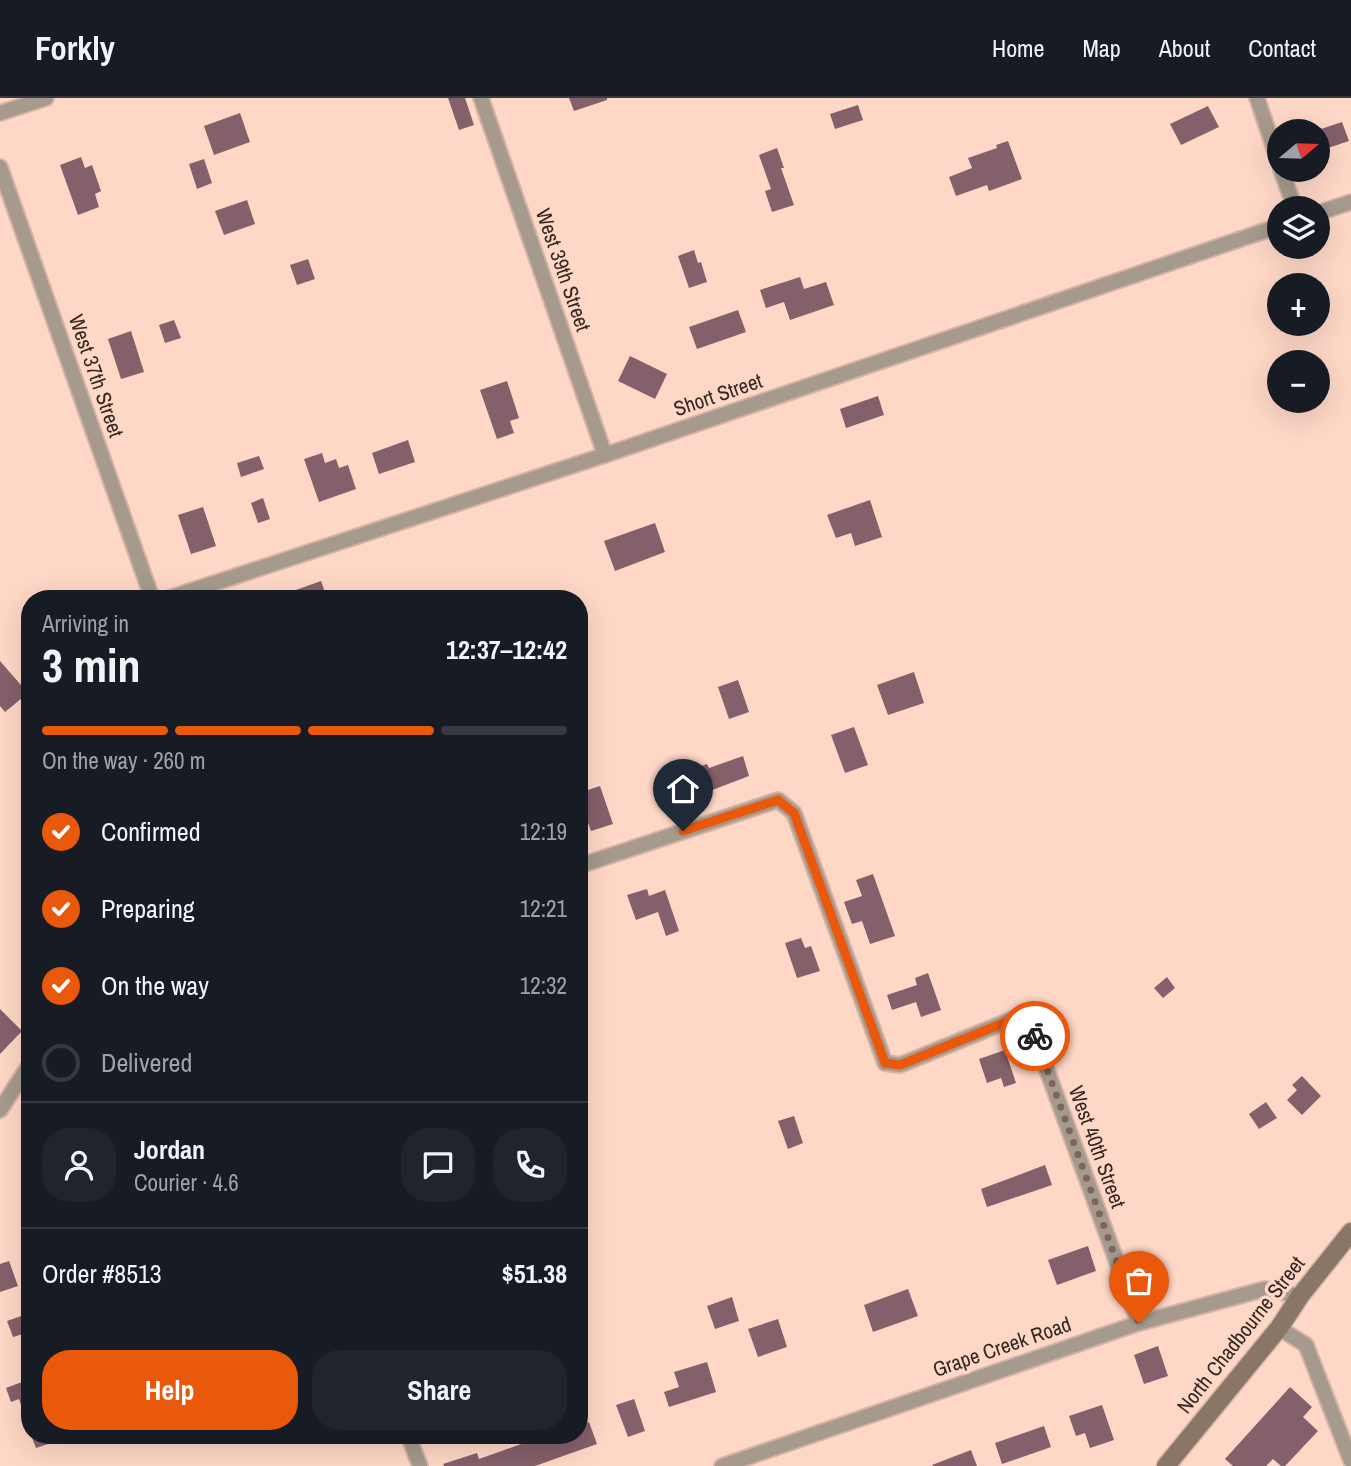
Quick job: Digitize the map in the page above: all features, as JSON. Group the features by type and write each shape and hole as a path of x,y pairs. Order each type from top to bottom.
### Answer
{"main road":[{"name":"North Chadbourne Street","path":"1166,1466 1279,1328 1300,1296 1351,1232"}],"street":[{"path":"0,113 46,98"},
{"name":"West 39th Street","path":"481,98 605,455"},
{"path":"1257,98 1267,128"},
{"name":"West 37th Street","path":"0,167 149,590"},
{"path":"1330,209 1351,202"},
{"name":"Short Street","path":"193,590 605,455 1267,230"},
{"name":"West 40th Street","path":"588,863 778,800 794,813 885,1063 900,1065 1013,1019 1032,1029 1139,1323"},
{"path":"0,1110 21,1078"},
{"name":"Grape Creek Road","path":"722,1466 1139,1323 1265,1289 1300,1296"},
{"path":"1279,1328 1307,1345 1351,1461"},
{"path":"411,1444 420,1466"}],"building":[{"path":"448,98 465,98 474,125 459,130"},
{"path":"569,98 607,98 607,100 574,111"},
{"path":"858,105 863,120 835,129 830,114"},
{"path":"1208,106 1219,127 1181,145 1170,124"},
{"path":"240,113 250,142 214,155 204,126"},
{"path":"1342,122 1349,141 1330,147 1330,126"},
{"path":"1008,141 1022,179 989,191 987,185 956,196 949,177 972,168 968,158 997,148 996,145"},
{"path":"777,148 794,205 772,212 765,191 771,189 759,155"},
{"path":"81,157 85,168 92,165 101,191 95,194 99,207 78,215 60,165"},
{"path":"204,159 212,183 197,189 189,164"},
{"path":"247,200 255,224 224,235 215,211"},
{"path":"694,250 707,282 689,288 678,256"},
{"path":"308,259 315,279 297,285 290,265"},
{"path":"800,277 804,289 826,282 834,305 790,320 784,302 766,308 760,290"},
{"path":"738,310 746,332 697,349 689,327"},
{"path":"174,320 181,338 165,343 159,325"},
{"path":"131,331 144,372 121,379 108,339"},
{"path":"630,356 667,374 655,399 618,381"},
{"path":"507,381 519,418 510,421 514,433 497,439 480,390"},
{"path":"878,396 884,415 846,428 840,409"},
{"path":"408,440 415,462 379,474 372,453"},
{"path":"322,453 325,463 336,459 339,468 348,465 356,489 319,502 304,459"},
{"path":"259,456 264,469 241,477 237,463"},
{"path":"263,498 270,519 258,523 251,503"},
{"path":"870,500 882,537 855,546 851,533 836,538 827,515"},
{"path":"203,507 216,546 191,554 178,515"},
{"path":"655,523 665,552 615,571 604,541"},
{"path":"321,581 324,590 296,590"},
{"path":"0,661 21,685 21,699 5,712 0,706"},
{"path":"914,672 924,703 888,715 877,685"},
{"path":"738,680 749,712 729,719 718,687"},
{"path":"854,727 868,765 845,773 831,735"},
{"path":"743,756 749,776 691,798 682,773 707,764 709,768"},
{"path":"600,786 613,824 591,831 588,823 588,790"},
{"path":"873,874 895,936 870,944 862,921 852,924 844,902 862,896 856,880"},
{"path":"647,889 649,896 665,890 679,931 666,936 658,912 636,920 627,895"},
{"path":"801,938 805,948 811,946 820,971 797,978 785,943"},
{"path":"928,973 941,1010 921,1017 916,1002 892,1010 887,995 917,985 915,978"},
{"path":"1167,977 1175,988 1163,998 1154,988"},
{"path":"0,1009 21,1032 0,1054"},
{"path":"1005,1050 1016,1083 1004,1087 1001,1078 987,1083 979,1059"},
{"path":"1302,1076 1321,1096 1302,1115 1287,1100 1297,1090 1292,1085"},
{"path":"1266,1102 1277,1118 1259,1129 1249,1114"},
{"path":"794,1116 803,1143 788,1149 778,1121"},
{"path":"1045,1165 1052,1185 987,1207 981,1189"},
{"path":"1088,1246 1096,1271 1057,1285 1048,1260"},
{"path":"9,1261 18,1286 0,1292 0,1264"},
{"path":"908,1289 918,1316 873,1332 864,1305"},
{"path":"732,1297 739,1321 715,1329 707,1306"},
{"path":"21,1316 21,1335 13,1337 7,1321"},
{"path":"778,1319 787,1347 758,1357 748,1329"},
{"path":"1158,1346 1168,1376 1144,1384 1134,1355"},
{"path":"707,1362 716,1392 669,1407 664,1392 679,1387 674,1372"},
{"path":"21,1382 21,1405 19,1399 11,1402 6,1388"},
{"path":"1290,1387 1312,1407 1303,1417 1318,1431 1285,1466 1273,1459 1266,1466 1233,1466 1225,1459"},
{"path":"634,1399 645,1431 628,1437 616,1405"},
{"path":"1102,1405 1114,1440 1090,1448 1085,1433 1076,1436 1069,1416"},
{"path":"588,1422 597,1444 535,1466 443,1464 477,1453 479,1459 521,1444 588,1444"},
{"path":"1044,1426 1051,1447 1002,1464 995,1443"},
{"path":"971,1450 977,1466 932,1465"}],"way so far":[{"path":"1035,1036 1139,1323"}],"route":[{"path":"683,831 778,800 794,813 885,1063 900,1065 1013,1019 1032,1029 1035,1036"}]}
